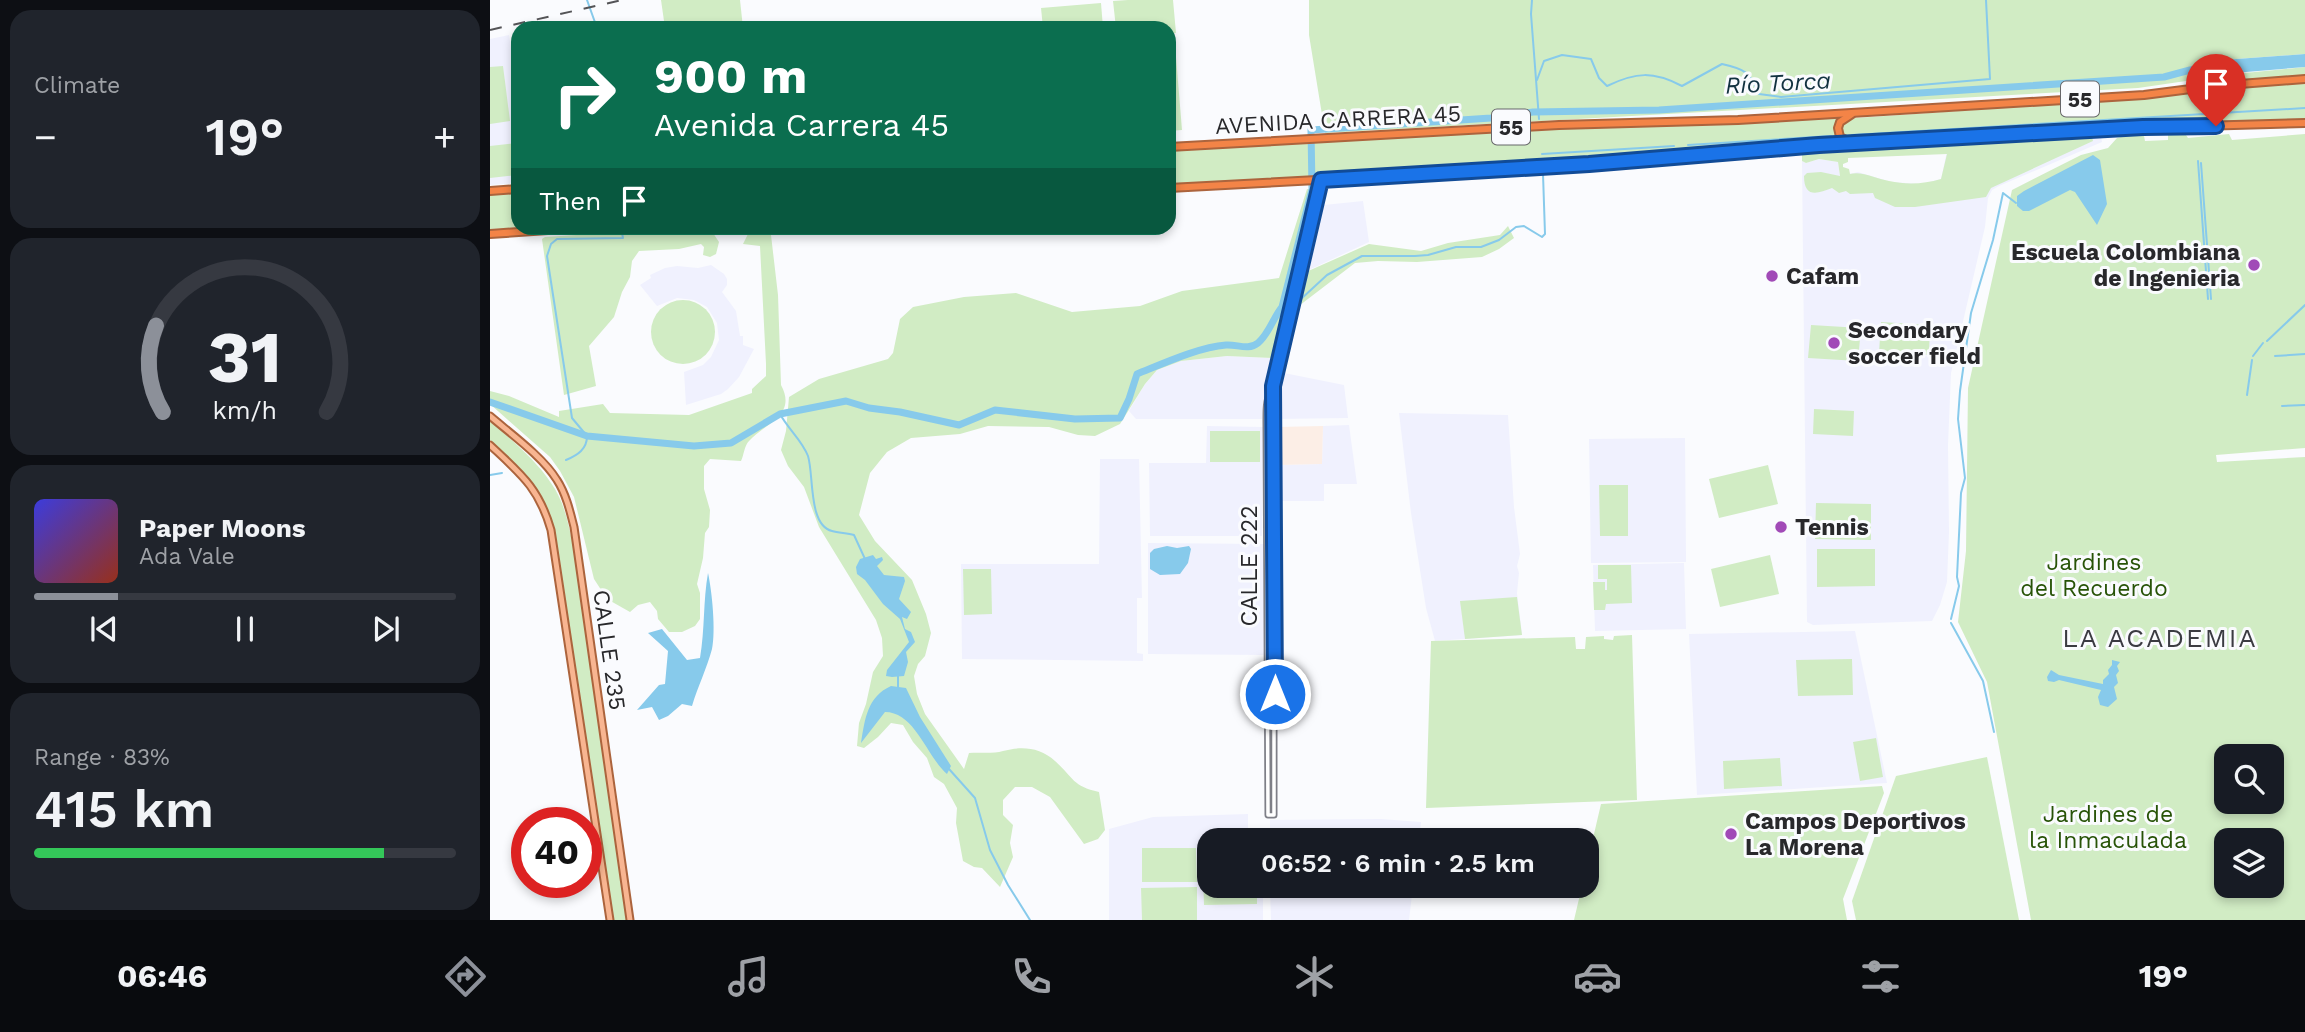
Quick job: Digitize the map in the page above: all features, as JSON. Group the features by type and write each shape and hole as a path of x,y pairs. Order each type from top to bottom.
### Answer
{"highway":[{"name":"AVENIDA CARRERA 45","path":"1176,147 1515,127 1738,120 2144,95 2305,79"},
{"path":"1854,113 1840,122 1838,132 1845,140 1856,144"},
{"name":"55","path":"1176,188 1523,169 1856,144 2134,128 2305,122"},
{"path":"490,191 511,190"},
{"path":"490,234 511,233"}],"main road":[{"name":"CALLE 235","path":"490,416 557,479 568,503 574,527 630,920"},
{"name":"CALLE 235","path":"492,447 527,481 540,498 551,530 610,920"}],"street":[{"name":"CALLE 222","path":"1273,386 1266,402 1268,815 1274,815 1273,386 1321,180"}],"shaded area":[{"path":"509,35 511,48 511,184 490,185 490,39"},
{"path":"2101,136 2102,142 1999,186 1992,190 1988,198 1985,227 1951,373 1947,582 1932,621 1813,625 1807,622 1802,161 1806,163 1819,159 1838,162 1840,176 1858,172 1891,182 1921,184 1941,179 1947,151 1955,150 1964,143"},
{"path":"1363,201 1369,242 1309,270 1324,205"},
{"path":"711,265 727,279 727,285 722,292 736,311 743,345 754,349 739,377 728,389 721,394 686,405 684,372 703,365 711,357 719,340 717,323 707,307 694,300 677,298 657,306 640,285 651,278 650,275 665,268 698,268"},
{"path":"1227,356 1275,358 1265,392 1262,419 1136,419 1129,411 1157,370 1181,361"},
{"path":"1284,373 1344,385 1348,418 1277,419 1278,395"},
{"path":"1399,413 1508,415 1520,554 1517,593 1522,635 1435,641 1426,608 1411,513"},
{"path":"1349,425 1357,484 1324,484 1324,501 1278,501 1278,465 1322,464 1323,426"},
{"path":"1207,426 1263,427 1262,536 1150,536 1149,463 1206,463"},
{"path":"1323,426 1322,464 1278,465 1278,427"},
{"path":"1685,438 1686,562 1591,563 1589,439"},
{"path":"1100,459 1139,459 1142,598 1137,598 1137,653 1143,654 1143,661 962,659 961,564 1099,564"},
{"path":"1148,543 1264,544 1264,655 1148,654"},
{"path":"1684,563 1686,629 1595,631 1593,565"},
{"path":"1855,631 1887,783 1697,795 1689,634"},
{"path":"1248,814 1248,828 1197,828 1197,898 1263,898 1263,920 1109,920 1109,829 1153,817"},
{"path":"1381,819 1421,822 1420,828 1270,828 1270,820"},
{"path":"1270,898 1412,898 1409,920 1271,920"}],"green space":[{"path":"661,0 740,0 742,21 664,21"},
{"path":"1173,0 1175,21 1115,21 1113,1"},
{"path":"1309,0 2305,0 2305,54 2209,61 2209,74 2204,77 2305,67 2305,76 2199,85 2186,81 2138,88 1325,133 1309,35"},
{"path":"1101,3 1102,21 1042,21 1041,8"},
{"path":"1176,57 1182,130 1176,130"},
{"path":"503,66 510,121 490,124 490,67"},
{"path":"2305,82 2305,120 2135,124 1857,140 1842,136 1840,126 1848,119 1856,118 2159,97"},
{"path":"1842,116 1837,122 1842,141 1496,168 1176,184 1176,150 1605,127 1722,125"},
{"name":"Jardines del Recuerdo","path":"2143,131 2145,141 2168,140 2168,135 2186,135 2188,138 2229,134 2232,140 2305,134 2305,448 2216,455 2217,462 2305,457 2305,920 2031,920 1987,682 1958,622 1966,551 1968,388 2012,190 2081,155 2108,148 2117,138"},
{"path":"2092,137 2093,141 1991,188 1986,197 1915,207 1895,207 1875,198 1873,193 1839,193 1832,188 1817,193 1809,191 1804,176 1807,173 1821,172 1840,176 1838,162 1819,159 1806,163 1802,161 1802,152","holes":["1947,154 1941,179 1915,183 1896,182 1865,174 1850,174 1843,164 1848,162 1848,158"]},
{"path":"511,144 511,176 490,178 490,146"},
{"path":"1307,189 1315,190 1297,276 1369,244 1421,251 1448,243 1500,235 1508,226 1514,238 1482,257 1355,263 1287,315 1275,358 1227,356 1181,361 1157,370 1120,424 1095,436 1078,435 1049,427 988,426 960,434 911,438 887,452 870,473 859,515 875,541 912,580 931,633 925,656 918,664 914,676 917,694 925,714 964,769 969,753 1030,749 1049,756 1078,784 1099,792 1105,830 1098,839 1084,844 1050,797 1032,787 1015,787 1003,800 1003,815 1013,825 1010,843 1013,857 1000,887 982,868 963,861 956,823 957,808 944,784 934,777 927,758 903,725 891,723 864,748 857,746 859,723 873,672 883,656 882,638 876,620 819,527 804,487 788,466 781,450 786,431 789,397 819,379 888,359 893,353 900,319 913,307 964,297 1016,293 1072,312 1140,306 1182,291 1279,278"},
{"path":"511,192 511,228 490,229 490,193"},
{"path":"714,235 719,242 716,254 710,257 703,255 704,247 701,244 679,249 639,251 632,261 630,277 614,317 589,346 596,386 564,395 542,239"},
{"path":"748,235 771,235 778,295 781,385 785,404 778,417 747,443 741,461 710,459 704,466 704,489 710,510 697,584 700,593 700,619 695,626 682,632 669,632 658,619 657,611 650,602 638,605 630,612 607,599 594,579 574,497 560,471 550,457 490,404 490,391 559,417 559,411 603,404 610,413 689,415 752,393 752,389 766,376 760,246 743,244"},
{"path":"677,300 689,300 706,309 713,320 713,344 706,355 689,364 677,364 665,359 656,350 651,338 651,326 656,314 665,305"},
{"path":"1881,322 1930,325 1929,355 1879,353"},
{"name":"Secondary soccer field","path":"1811,325 1861,328 1858,361 1808,358"},
{"path":"1814,409 1854,411 1853,436 1813,434"},
{"path":"490,420 545,474 556,490 566,515 574,550 628,920 613,920 602,848 602,807 596,807 552,523 541,495 520,468 490,440"},
{"path":"1210,431 1260,431 1260,462 1210,462"},
{"path":"1768,465 1778,504 1719,518 1709,479"},
{"path":"1599,485 1628,485 1628,536 1600,536"},
{"path":"1816,503 1871,504 1871,540 1815,539"},
{"path":"1817,549 1875,549 1875,586 1817,587"},
{"path":"1770,555 1779,594 1720,607 1711,569"},
{"path":"1598,565 1631,565 1632,603 1606,604 1605,610 1594,610 1593,582 1605,582 1607,590 1607,579 1598,579"},
{"path":"963,569 991,569 992,614 964,615"},
{"path":"1517,597 1522,635 1465,639 1460,601"},
{"path":"1632,635 1637,800 1426,808 1431,641 1575,637 1576,649 1585,649 1586,637 1604,636 1604,639 1613,640 1614,636"},
{"path":"1852,659 1853,695 1798,696 1796,660"},
{"path":"1876,738 1883,777 1860,781 1853,742"},
{"path":"1987,757 2019,920 1856,920 1852,901 1896,776"},
{"path":"1780,758 1782,786 1724,789 1723,761"},
{"name":"Campos Deportivos La Morena","path":"1882,786 1884,793 1843,899 1847,920 1574,920 1579,898 1599,898 1599,828 1595,828 1601,804"},
{"path":"1142,848 1196,848 1197,882 1142,882"},
{"path":"1197,887 1197,920 1142,920 1141,888"},
{"path":"1204,898 1257,898 1257,904 1204,905"}],"water":[{"path":"2305,54 2305,67 2210,75 2209,61"},
{"path":"2093,155 2100,160 2107,204 2097,225 2075,192 2070,190 2029,211 2023,211 2017,206 2017,196 2024,191"},
{"path":"1189,546 1191,549 1188,563 1180,574 1160,575 1150,569 1150,553 1154,549"},
{"path":"873,555 876,559 882,557 883,560 877,566 884,575 904,577 899,599 911,612 907,619 902,617 905,629 911,632 915,642 906,652 908,662 904,676 886,676 887,670 909,642 900,619 857,574 856,567 860,559"},
{"path":"708,573 714,632 708,663 692,706 682,704 659,720 652,707 637,710 659,685 665,684 668,651 648,633 662,629 687,660 700,658"},
{"path":"2112,660 2120,662 2116,675 2118,683 2114,687 2117,699 2108,707 2100,705 2098,697 2101,690 2059,680 2048,681 2051,670 2059,675 2103,684 2109,674"},
{"path":"891,686 906,688 920,717 951,766 947,774 913,727 895,714 885,712 861,743 868,710 877,696"}],"waterway":[{"path":"587,0 594,21"},
{"path":"1532,0 1539,119"},
{"name":"Río Torca","path":"1537,80 1544,61 1562,55 1591,59 1599,78 1607,86 1644,75 1662,78 1682,86 1722,64 1746,73 1759,94 1781,97 1990,79 1986,0"},
{"name":"Río Torca","path":"490,402 587,436 694,446 731,443 780,414 846,401 959,425 995,410 1075,419 1120,418 1137,374 1204,349 1226,345 1250,347 1265,335 1282,307 1312,189 1311,130 1491,118 1533,112 1659,110 2164,77 2217,67"},
{"path":"1852,135 2305,108"},
{"path":"1688,145 1831,136"},
{"path":"1542,154 1674,146"},
{"path":"2198,161 2208,299"},
{"path":"2201,163 2211,299"},
{"path":"1301,299 1327,275 1362,256 1415,256 1456,247 1481,247 1499,240 1516,227 1524,226 1542,237 1545,234 1543,174"},
{"path":"1951,619 1959,586 1957,577 1961,493 1965,478 1958,419 1971,313 1993,240 2003,193 2016,203"},
{"path":"566,460 581,451 587,436 572,418 547,256 551,244 557,239 623,238 622,235"},
{"path":"2267,341 2305,305"},
{"path":"2253,356 2263,343"},
{"path":"2275,356 2305,354"},
{"path":"2247,395 2252,360"},
{"path":"2282,406 2305,405"},
{"path":"780,414 808,456 815,510 819,519 824,527 832,531 854,535 865,559"},
{"path":"490,475 502,473"},
{"path":"1951,623 1983,681 1994,732"},
{"path":"898,675 898,687"},
{"path":"949,769 975,798 990,850 1030,920"}],"railway":[{"path":"530,21 622,0"},
{"path":"490,30 511,25"}],"place":[{"name":"Escuela Colombiana de Ingenieria","path":"2254,265"},
{"name":"Cafam","path":"1772,276"},
{"name":"Secondary soccer field","path":"1834,343"},
{"name":"Tennis","path":"1781,527"},
{"name":"Campos Deportivos La Morena","path":"1731,834"}],"district":[{"name":"LA ACADEMIA","path":"2160,638"}],"route":[{"path":"1275,694 1273,386 1321,180 1611,163 1819,145 2143,127 2216,126"}],"park label":[{"name":"Jardines de la Inmaculada","path":"2108,827"}]}
